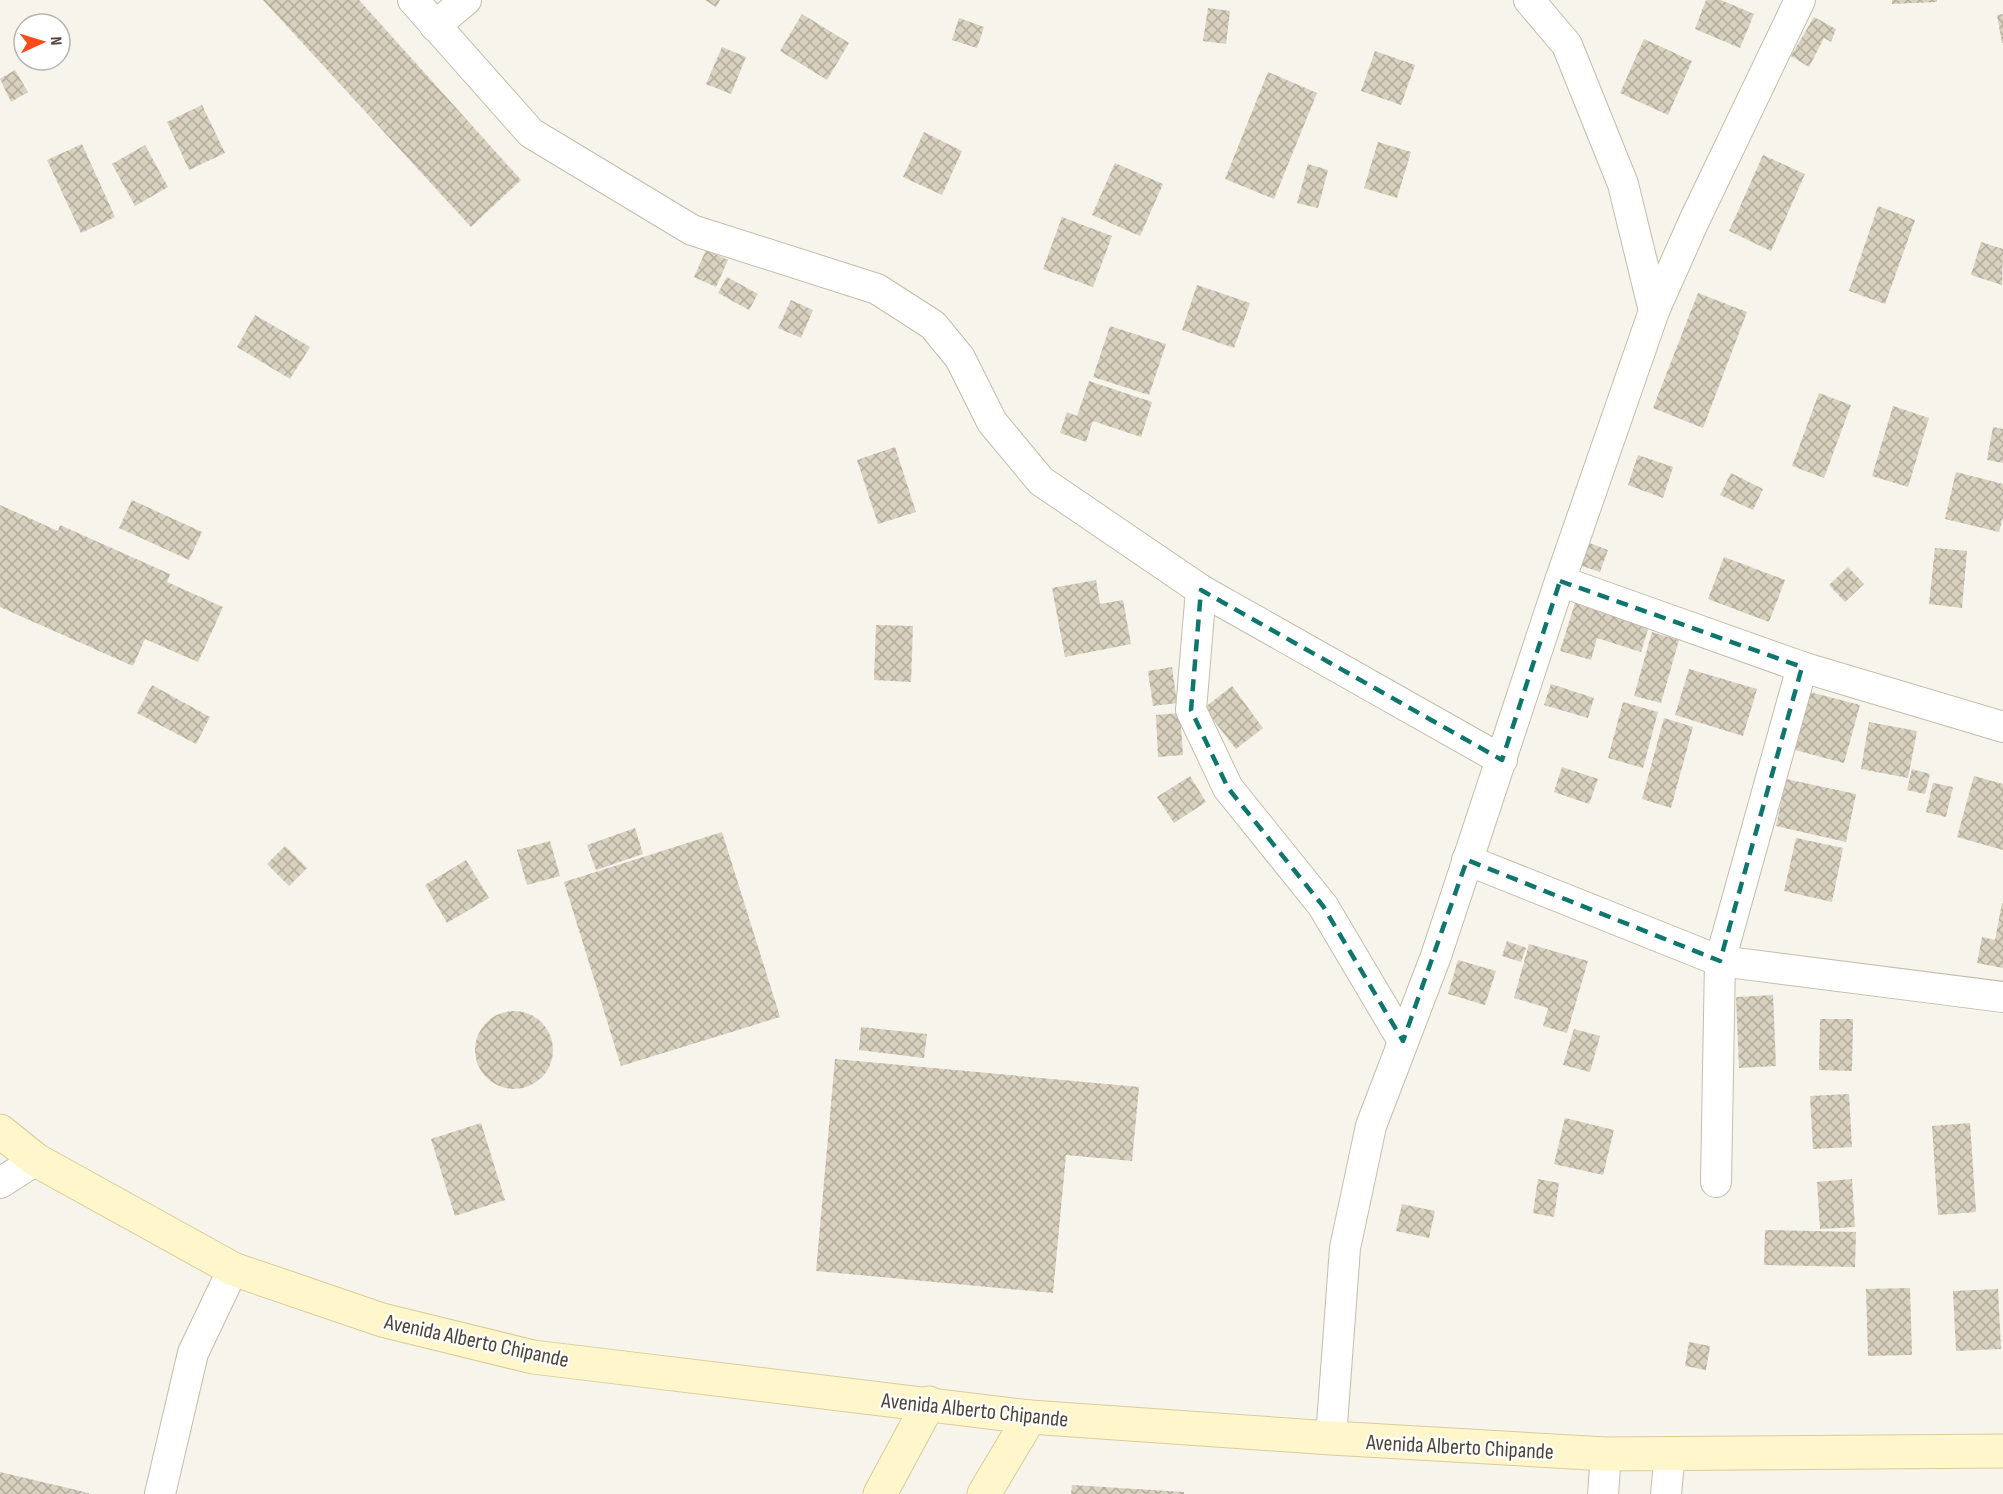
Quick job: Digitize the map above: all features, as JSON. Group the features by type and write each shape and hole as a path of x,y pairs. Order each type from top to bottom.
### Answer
{"main road":[{"name":"Avenida Alberto Chipande","path":"0,1131 36,1160 233,1269 382,1320 533,1357 1030,1417 1331,1438 1606,1454 2003,1452"},
{"path":"880,1494 929,1403"},
{"path":"984,1494 1030,1417"}],"street":[{"path":"413,0 531,133 692,230 878,289 933,325 960,358 992,422 1041,481 1201,590 1502,760"},
{"path":"435,26 466,0"},
{"path":"1529,0 1567,45 1623,184 1654,311"},
{"path":"1331,1438 1346,1248 1371,1126 1436,956 1560,581 1654,311 1694,221 1800,0"},
{"path":"1560,581 1803,667 2003,728"},
{"path":"1201,590 1191,710 1228,788 1323,906 1403,1041"},
{"path":"1716,1182 1720,961 1803,667"},
{"path":"1467,860 1720,961 2003,997"},
{"path":"0,1183 36,1160"},
{"path":"160,1494 193,1353 233,1269"},
{"path":"1666,1494 1670,1452"},
{"path":"1603,1494 1606,1454"}],"highlighted area":[{"path":"1560,581 1802,667 1720,961 1467,860 1403,1041 1323,906 1228,788 1191,710 1201,590 1502,760"}],"building":[{"path":"263,0 359,0 521,180 471,227"},
{"path":"705,0 720,0 716,7"},
{"path":"1706,0 1721,0 1754,14 1740,48 1695,29"},
{"path":"1892,0 1937,0 1937,2 1892,4"},
{"path":"1208,8 1230,11 1226,44 1203,41"},
{"path":"802,14 849,43 827,80 780,51"},
{"path":"2003,14 2003,43 2002,43 1997,15"},
{"path":"1814,17 1836,29 1831,42 1824,38 1809,67 1791,56"},
{"path":"959,18 984,27 977,48 952,40"},
{"path":"1644,39 1692,61 1668,115 1620,93"},
{"path":"722,47 746,57 731,94 706,84"},
{"path":"1375,51 1415,65 1401,105 1361,91"},
{"path":"12,72 16,72 28,92 11,102 0,79"},
{"path":"1268,72 1317,93 1274,199 1225,179"},
{"path":"202,105 225,153 189,170 167,122"},
{"path":"924,132 962,151 942,195 903,177"},
{"path":"1378,142 1411,152 1397,198 1364,188"},
{"path":"82,144 115,217 81,233 47,160"},
{"path":"145,145 168,187 135,206 112,164"},
{"path":"1763,155 1805,174 1771,251 1729,231"},
{"path":"1115,163 1163,184 1140,236 1092,215"},
{"path":"1308,164 1328,170 1318,208 1297,203"},
{"path":"1878,206 1915,220 1885,304 1849,291"},
{"path":"1062,217 1112,236 1093,287 1043,269"},
{"path":"1981,242 2003,249 2002,285 1971,275"},
{"path":"706,250 728,260 716,287 694,277"},
{"path":"727,277 758,294 749,310 718,293"},
{"path":"1197,285 1250,303 1234,348 1182,330"},
{"path":"1698,293 1747,312 1703,428 1653,408"},
{"path":"791,300 813,310 801,338 778,328"},
{"path":"255,315 310,347 290,379 237,347"},
{"path":"1110,326 1166,344 1149,395 1093,377"},
{"path":"1089,381 1152,402 1141,437 1093,421 1086,442 1060,433 1067,412 1077,416"},
{"path":"1819,393 1851,405 1824,478 1792,466"},
{"path":"1893,406 1929,418 1908,487 1872,476"},
{"path":"1993,427 2003,429 2003,463 1987,460"},
{"path":"895,447 916,512 878,524 857,460"},
{"path":"1638,455 1673,467 1663,498 1628,485"},
{"path":"1956,472 2003,484 2003,517 1999,532 1945,519"},
{"path":"1731,473 1763,489 1753,510 1720,495"},
{"path":"132,500 202,532 189,560 119,528"},
{"path":"0,505 58,531 60,525 170,574 167,582 223,607 198,662 145,639 133,666 0,607"},
{"path":"1587,542 1608,550 1600,572 1579,565"},
{"path":"1935,548 1967,551 1962,608 1929,604"},
{"path":"1724,557 1785,580 1769,622 1708,599"},
{"path":"1848,567 1864,584 1845,602 1829,585"},
{"path":"1096,580 1100,604 1123,600 1131,644 1065,657 1052,588"},
{"path":"1575,603 1649,626 1641,652 1597,638 1591,660 1560,651"},
{"path":"876,625 913,626 911,682 874,680"},
{"path":"1652,632 1679,640 1661,703 1634,696"},
{"path":"1172,667 1177,703 1153,706 1148,671"},
{"path":"1689,669 1757,689 1743,736 1675,715"},
{"path":"1551,684 1594,698 1588,718 1544,705"},
{"path":"152,685 210,717 196,744 137,713"},
{"path":"1232,686 1263,728 1236,749 1204,708"},
{"path":"1806,691 1860,705 1844,763 1791,749"},
{"path":"1623,702 1658,712 1643,768 1608,758"},
{"path":"1180,713 1183,755 1158,757 1156,715"},
{"path":"1664,718 1693,727 1671,808 1642,799"},
{"path":"1869,722 1917,731 1908,778 1861,769"},
{"path":"1562,767 1598,779 1589,804 1554,792"},
{"path":"1912,769 1930,774 1925,794 1907,790"},
{"path":"1190,776 1206,802 1174,823 1157,797"},
{"path":"1974,776 2003,784 2003,850 1957,837"},
{"path":"1786,779 1856,794 1846,842 1776,826"},
{"path":"1933,783 1953,787 1946,817 1926,812"},
{"path":"635,828 643,854 596,870 587,845"},
{"path":"722,832 780,1017 621,1066 564,882"},
{"path":"1796,838 1843,848 1832,902 1784,891"},
{"path":"550,841 560,876 527,885 517,850"},
{"path":"285,846 307,868 289,886 267,864"},
{"path":"466,860 489,898 447,923 425,885"},
{"path":"2002,903 2003,968 1977,963 1982,937 1995,940"},
{"path":"1507,941 1526,948 1521,962 1502,956"},
{"path":"1529,944 1588,961 1567,1033 1543,1026 1548,1008 1514,998"},
{"path":"1458,960 1496,971 1485,1005 1448,994"},
{"path":"1773,995 1776,1066 1739,1068 1736,997"},
{"path":"514,1011 529,1014 541,1023 550,1035 553,1050 550,1065 541,1077 529,1086 514,1089 499,1086 487,1077 478,1065 475,1050 478,1035 487,1023 499,1014"},
{"path":"1820,1019 1853,1019 1852,1071 1819,1070"},
{"path":"861,1027 927,1034 924,1058 859,1050"},
{"path":"1574,1029 1600,1036 1590,1072 1563,1065"},
{"path":"835,1059 1139,1087 1132,1161 1066,1155 1053,1293 816,1271"},
{"path":"1849,1094 1852,1147 1813,1149 1810,1096"},
{"path":"1565,1118 1614,1130 1603,1175 1554,1164"},
{"path":"481,1123 505,1200 455,1216 431,1139"},
{"path":"1970,1123 1976,1212 1938,1215 1932,1126"},
{"path":"1538,1179 1559,1183 1554,1217 1533,1213"},
{"path":"1852,1179 1855,1227 1820,1229 1817,1182"},
{"path":"1402,1204 1435,1211 1429,1238 1396,1231"},
{"path":"1765,1230 1856,1232 1855,1267 1764,1265"},
{"path":"1910,1288 1912,1355 1868,1356 1866,1289"},
{"path":"1998,1289 2001,1349 1956,1351 1953,1291"},
{"path":"1689,1342 1710,1346 1706,1370 1685,1366"},
{"path":"0,1472 89,1493 89,1494 0,1494"},
{"path":"1072,1485 1184,1492 1184,1494 1071,1494"}]}
